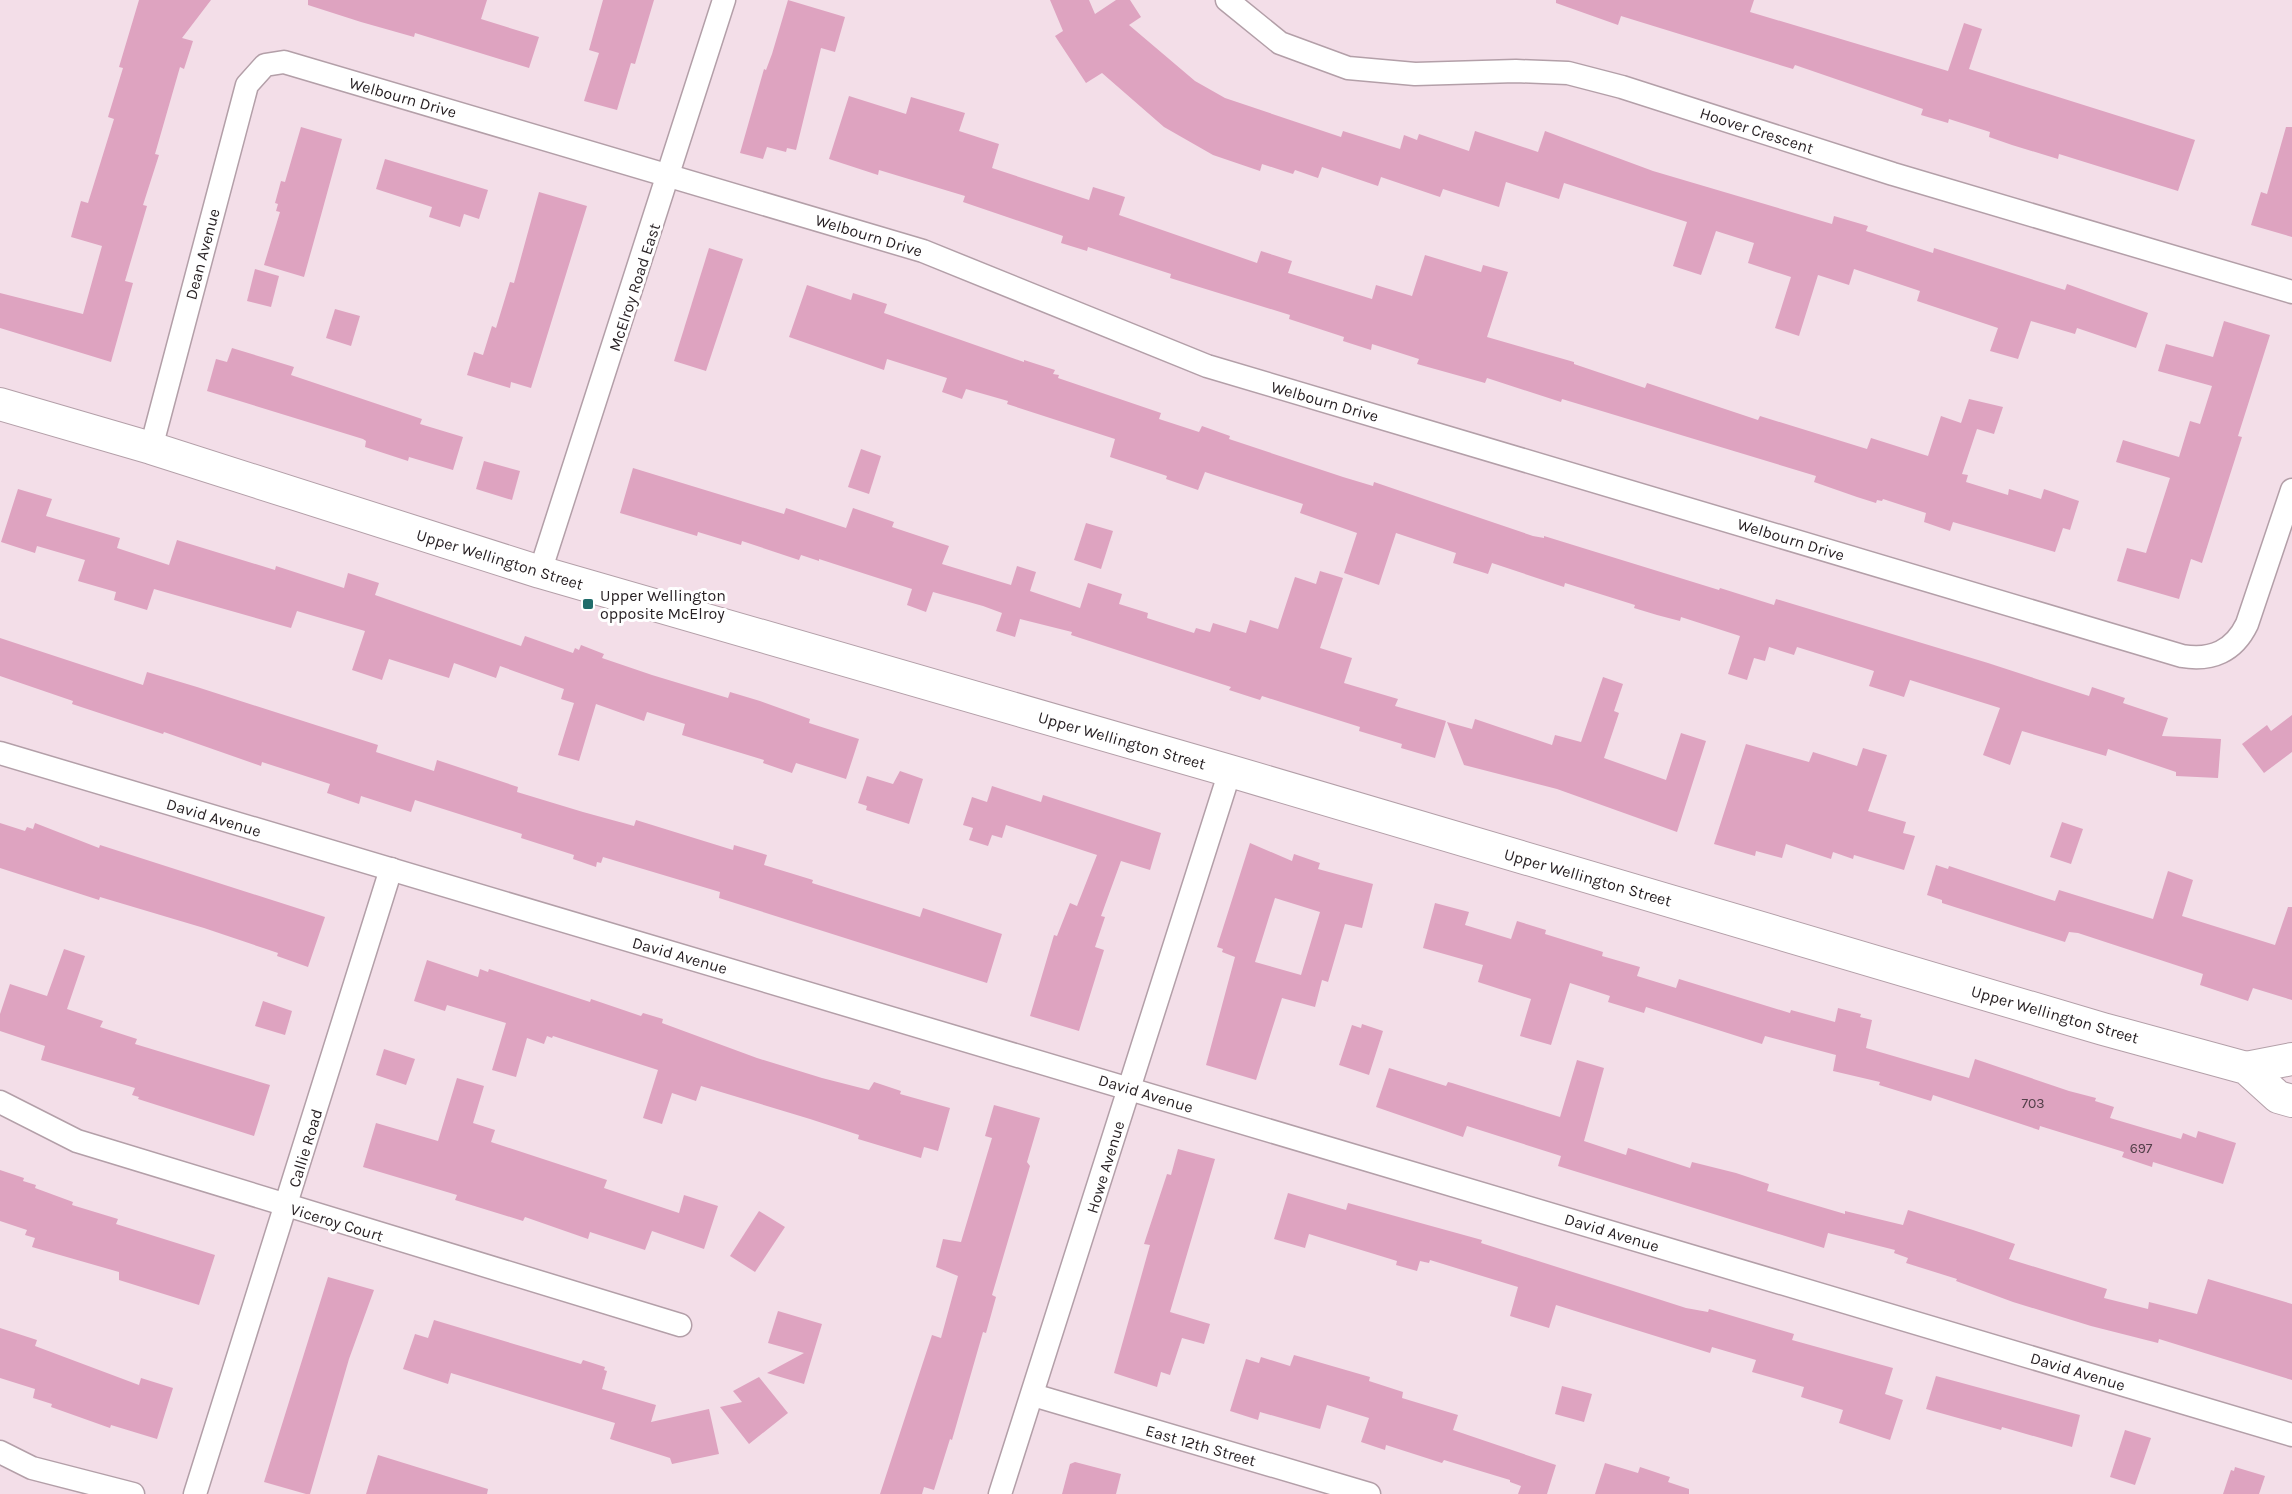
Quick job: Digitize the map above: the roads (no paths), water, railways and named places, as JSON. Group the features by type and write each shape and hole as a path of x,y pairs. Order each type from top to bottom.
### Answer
{"main road":[{"name":"Upper Wellington Street","path":"0,404 151,448 540,572 1230,771 2091,1025 2246,1068 2292,1059"},
{"name":"Upper Wellington Street","path":"2246,1068 2278,1097 2292,1101"}],"street":[{"name":"McElroy Road East","path":"540,572 670,176 724,0"},
{"name":"Hoover Crescent","path":"1227,0 1280,43 1348,68 1415,74 1516,71 1568,73 1622,87 1893,174 2292,292"},
{"name":"Welbourn Drive","path":"265,65 284,62 923,251 1207,366 2182,656 2209,657 2226,651 2239,639 2247,624 2292,490"},
{"name":"Dean Avenue","path":"151,448 248,84 265,65"},
{"name":"David Avenue","path":"0,753 2292,1435"},
{"name":"Howe Avenue","path":"1000,1494 1230,771"},
{"name":"Callie Road","path":"195,1494 288,1207 391,869"},
{"name":"Viceroy Court","path":"0,1102 77,1141 680,1325"},
{"name":"East 12th Street","path":"1033,1395 1369,1494"},
{"path":"0,1452 32,1468 132,1494"}],"place":[{"name":"Upper Wellington opposite McElroy","path":"588,604"}]}
